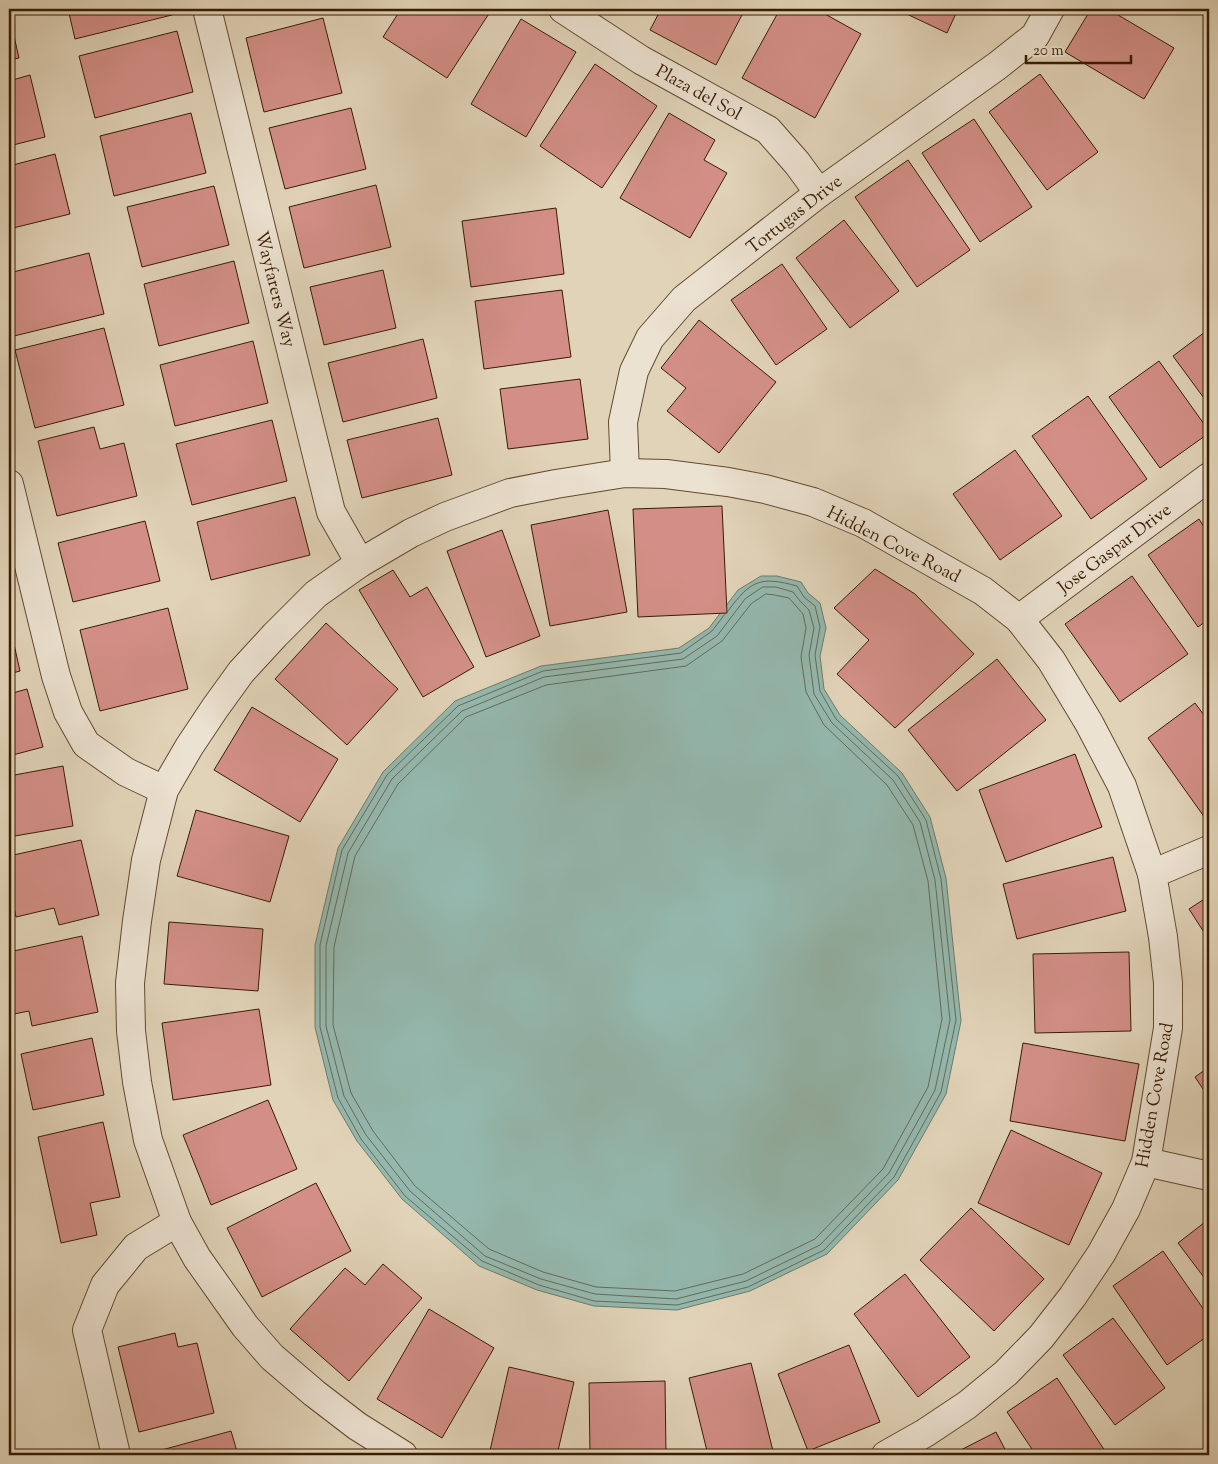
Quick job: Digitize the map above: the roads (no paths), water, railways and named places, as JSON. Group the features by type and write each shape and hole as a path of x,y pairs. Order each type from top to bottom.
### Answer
{"street":[{"name":"Wayfarers Way","path":"207,9 332,512 360,563"},
{"name":"Plaza del Sol","path":"563,9 641,60 768,130 797,163 819,193"},
{"name":"Tortugas Drive","path":"626,473 623,422 634,371 650,338 684,299 819,193 1035,36 1050,9"},
{"name":"Hidden Cove Road","path":"403,1455 350,1420 314,1393 272,1357 245,1326 197,1258 177,1222 148,1140 137,1082 131,1030 130,983 146,860 164,790 189,747 242,672 275,635 316,594 360,563 411,533 445,517 510,493 626,473 666,474 728,482 765,489 813,502 863,523 983,590 1019,619 1051,660 1089,723 1122,786 1152,874 1163,937 1168,984 1168,1028 1146,1162 1126,1209 1102,1254 1073,1296 1041,1337 1006,1373 967,1405 925,1433 886,1455"},
{"name":"Jose Gaspar Drive","path":"1019,619 1209,477"},
{"path":"9,484 56,676 68,712 86,744 126,772 164,790"},
{"path":"1152,874 1209,850"},
{"path":"1146,1162 1209,1176"},
{"path":"116,1455 87,1330 105,1285 136,1247 177,1222"}],"water":[{"path":"761,576 777,576 801,582 808,593 820,603 826,628 820,656 824,689 840,715 902,773 930,817 946,878 961,1021 946,1094 898,1180 827,1254 750,1291 677,1310 594,1306 537,1290 479,1266 402,1199 357,1141 333,1100 315,1027 315,945 338,848 383,772 455,701 541,666 679,648 709,628 738,590"}]}
